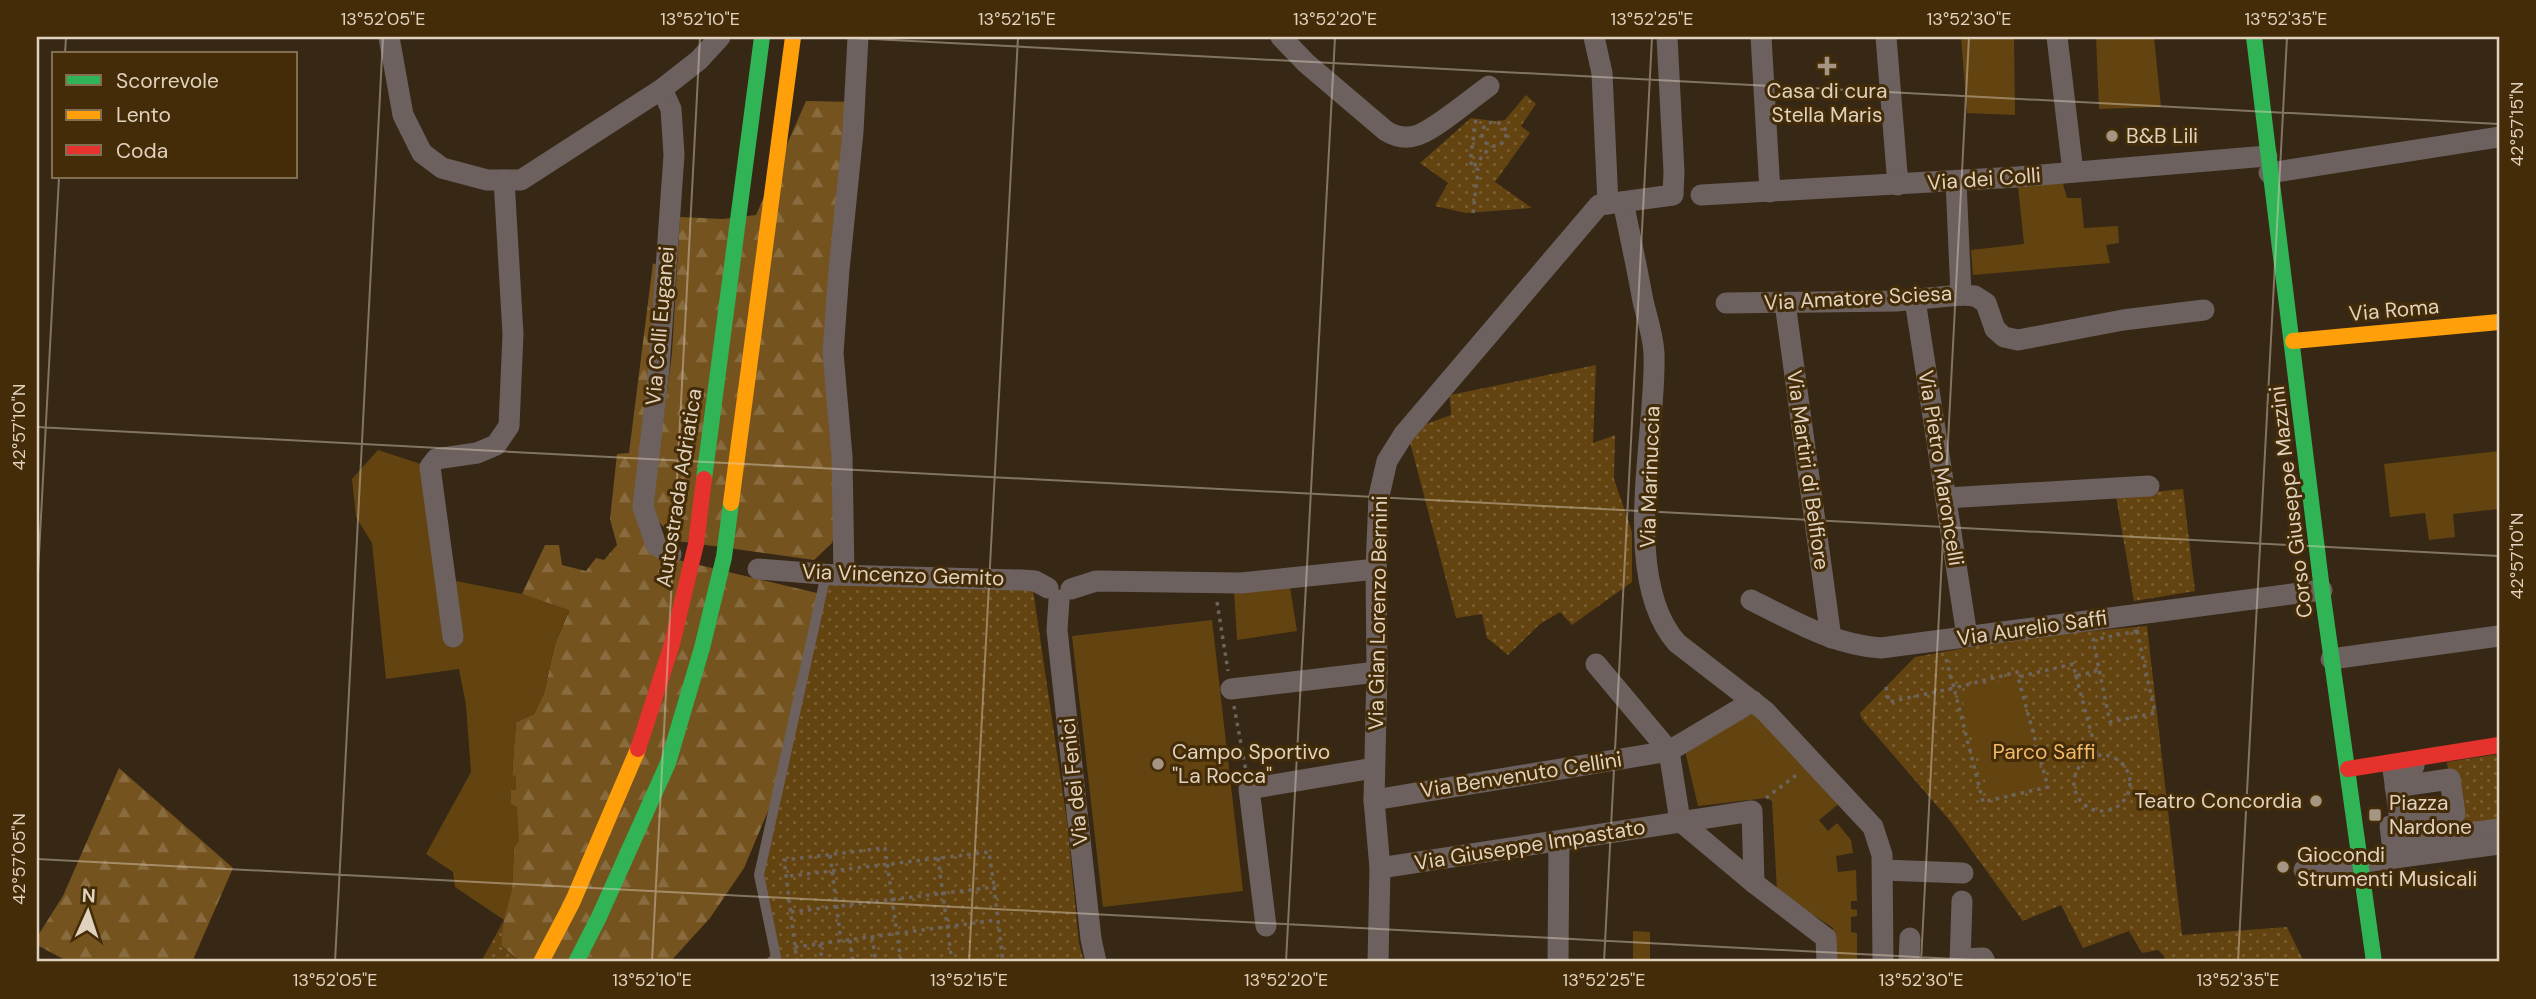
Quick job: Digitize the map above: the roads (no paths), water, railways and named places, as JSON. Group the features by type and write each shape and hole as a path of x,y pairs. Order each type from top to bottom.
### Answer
{"main road":[{"name":"Autostrada Adriatica","path":"541,962 572,903 640,746 672,644 687,582 696,544 705,481 762,37"},
{"path":"576,962 668,763 702,648 724,557 793,37"},
{"name":"Corso Giuseppe Mazzini","path":"2254,37 2322,590 2374,962"},
{"name":"Via Roma","path":"2293,341 2499,322"},
{"path":"2348,769 2499,745"}],"street":[{"path":"390,37 403,115 422,153 442,168 487,180 520,180 662,89 699,60 720,37"},
{"path":"835,574 842,456 833,353 853,132 858,37"},
{"path":"1281,37 1306,63 1386,131 1395,135 1411,136 1422,133 1489,86"},
{"name":"Via Marinuccia","path":"1594,37 1602,73 1616,203 1653,341 1654,373 1646,506 1648,566 1654,596 1664,623 1677,643 1753,701 1814,761 1873,827 1879,841 1883,870 1884,962"},
{"path":"1616,203 1673,195 1667,37"},
{"path":"1761,37 1770,192"},
{"path":"1886,37 1898,185"},
{"path":"2057,37 2073,172"},
{"name":"Via Colli Euganei","path":"662,89 671,109 674,155 659,368 643,507 656,545 671,554"},
{"name":"Via dei Colli","path":"1701,195 1898,185 2073,172 2268,165 2499,137"},
{"path":"453,637 430,467 436,458 477,453 496,445 509,426 513,334 504,180"},
{"name":"Via Amatore Sciesa","path":"1726,303 1915,300 1961,295 1956,181"},
{"name":"Via Gian Lorenzo Bernini","path":"1378,962 1380,868 1374,800 1376,569 1380,485 1384,468 1393,449 1599,205 1616,203"},
{"path":"1961,295 1981,299 1989,309 1995,329 2004,337 2018,340 2123,320 2204,310"},
{"name":"Via Pietro Maroncelli","path":"1915,300 1967,636"},
{"name":"Via Martiri di Belfiore","path":"1785,303 1831,638"},
{"path":"1945,498 2149,486"},
{"name":"Via Vincenzo Gemito","path":"758,569 1022,579 1035,581 1059,593"},
{"path":"1059,593 1096,581 1241,583 1376,569"},
{"name":"Via Aurelio Saffi","path":"1751,600 1831,638 1852,645 1881,648 2322,590"},
{"name":"Via dei Fenici","path":"1059,593 1057,629 1091,939 1096,962"},
{"path":"2331,659 2499,636"},
{"path":"1596,664 1669,751 1680,821 1826,939 1827,962"},
{"path":"1231,689 1377,672"},
{"name":"Via Benvenuto Cellini","path":"1374,800 1669,751 1753,701"},
{"path":"2499,754 2392,769 2403,842 2499,829"},
{"path":"2381,762 2394,858"},
{"path":"1266,926 1249,789 1374,768"},
{"path":"2395,787 2450,779 2455,814 2400,821"},
{"name":"Via Giuseppe Impastato","path":"1380,868 1752,811 1754,883"},
{"path":"1558,962 1559,841"},
{"path":"2304,870 2499,844"},
{"path":"1883,870 1963,873"},
{"path":"1962,901 1960,961 1983,958 1986,962"},
{"path":"1909,962 1910,938"}],"lane":[{"path":"771,962 776,957 759,875 835,574"}],"place":[{"name":"Casa di cura Stella Maris","path":"1827,66"},
{"name":"B&B Lili","path":"2112,136"},
{"name":"Campo Sportivo \"La Rocca\"","path":"1158,764"},
{"name":"Teatro Concordia","path":"2316,801"},
{"name":"Piazza Nardone","path":"2375,815"},
{"name":"Giocondi Strumenti Musicali","path":"2283,867"}],"park label":[{"name":"Parco Saffi","path":"2044,752"}]}
